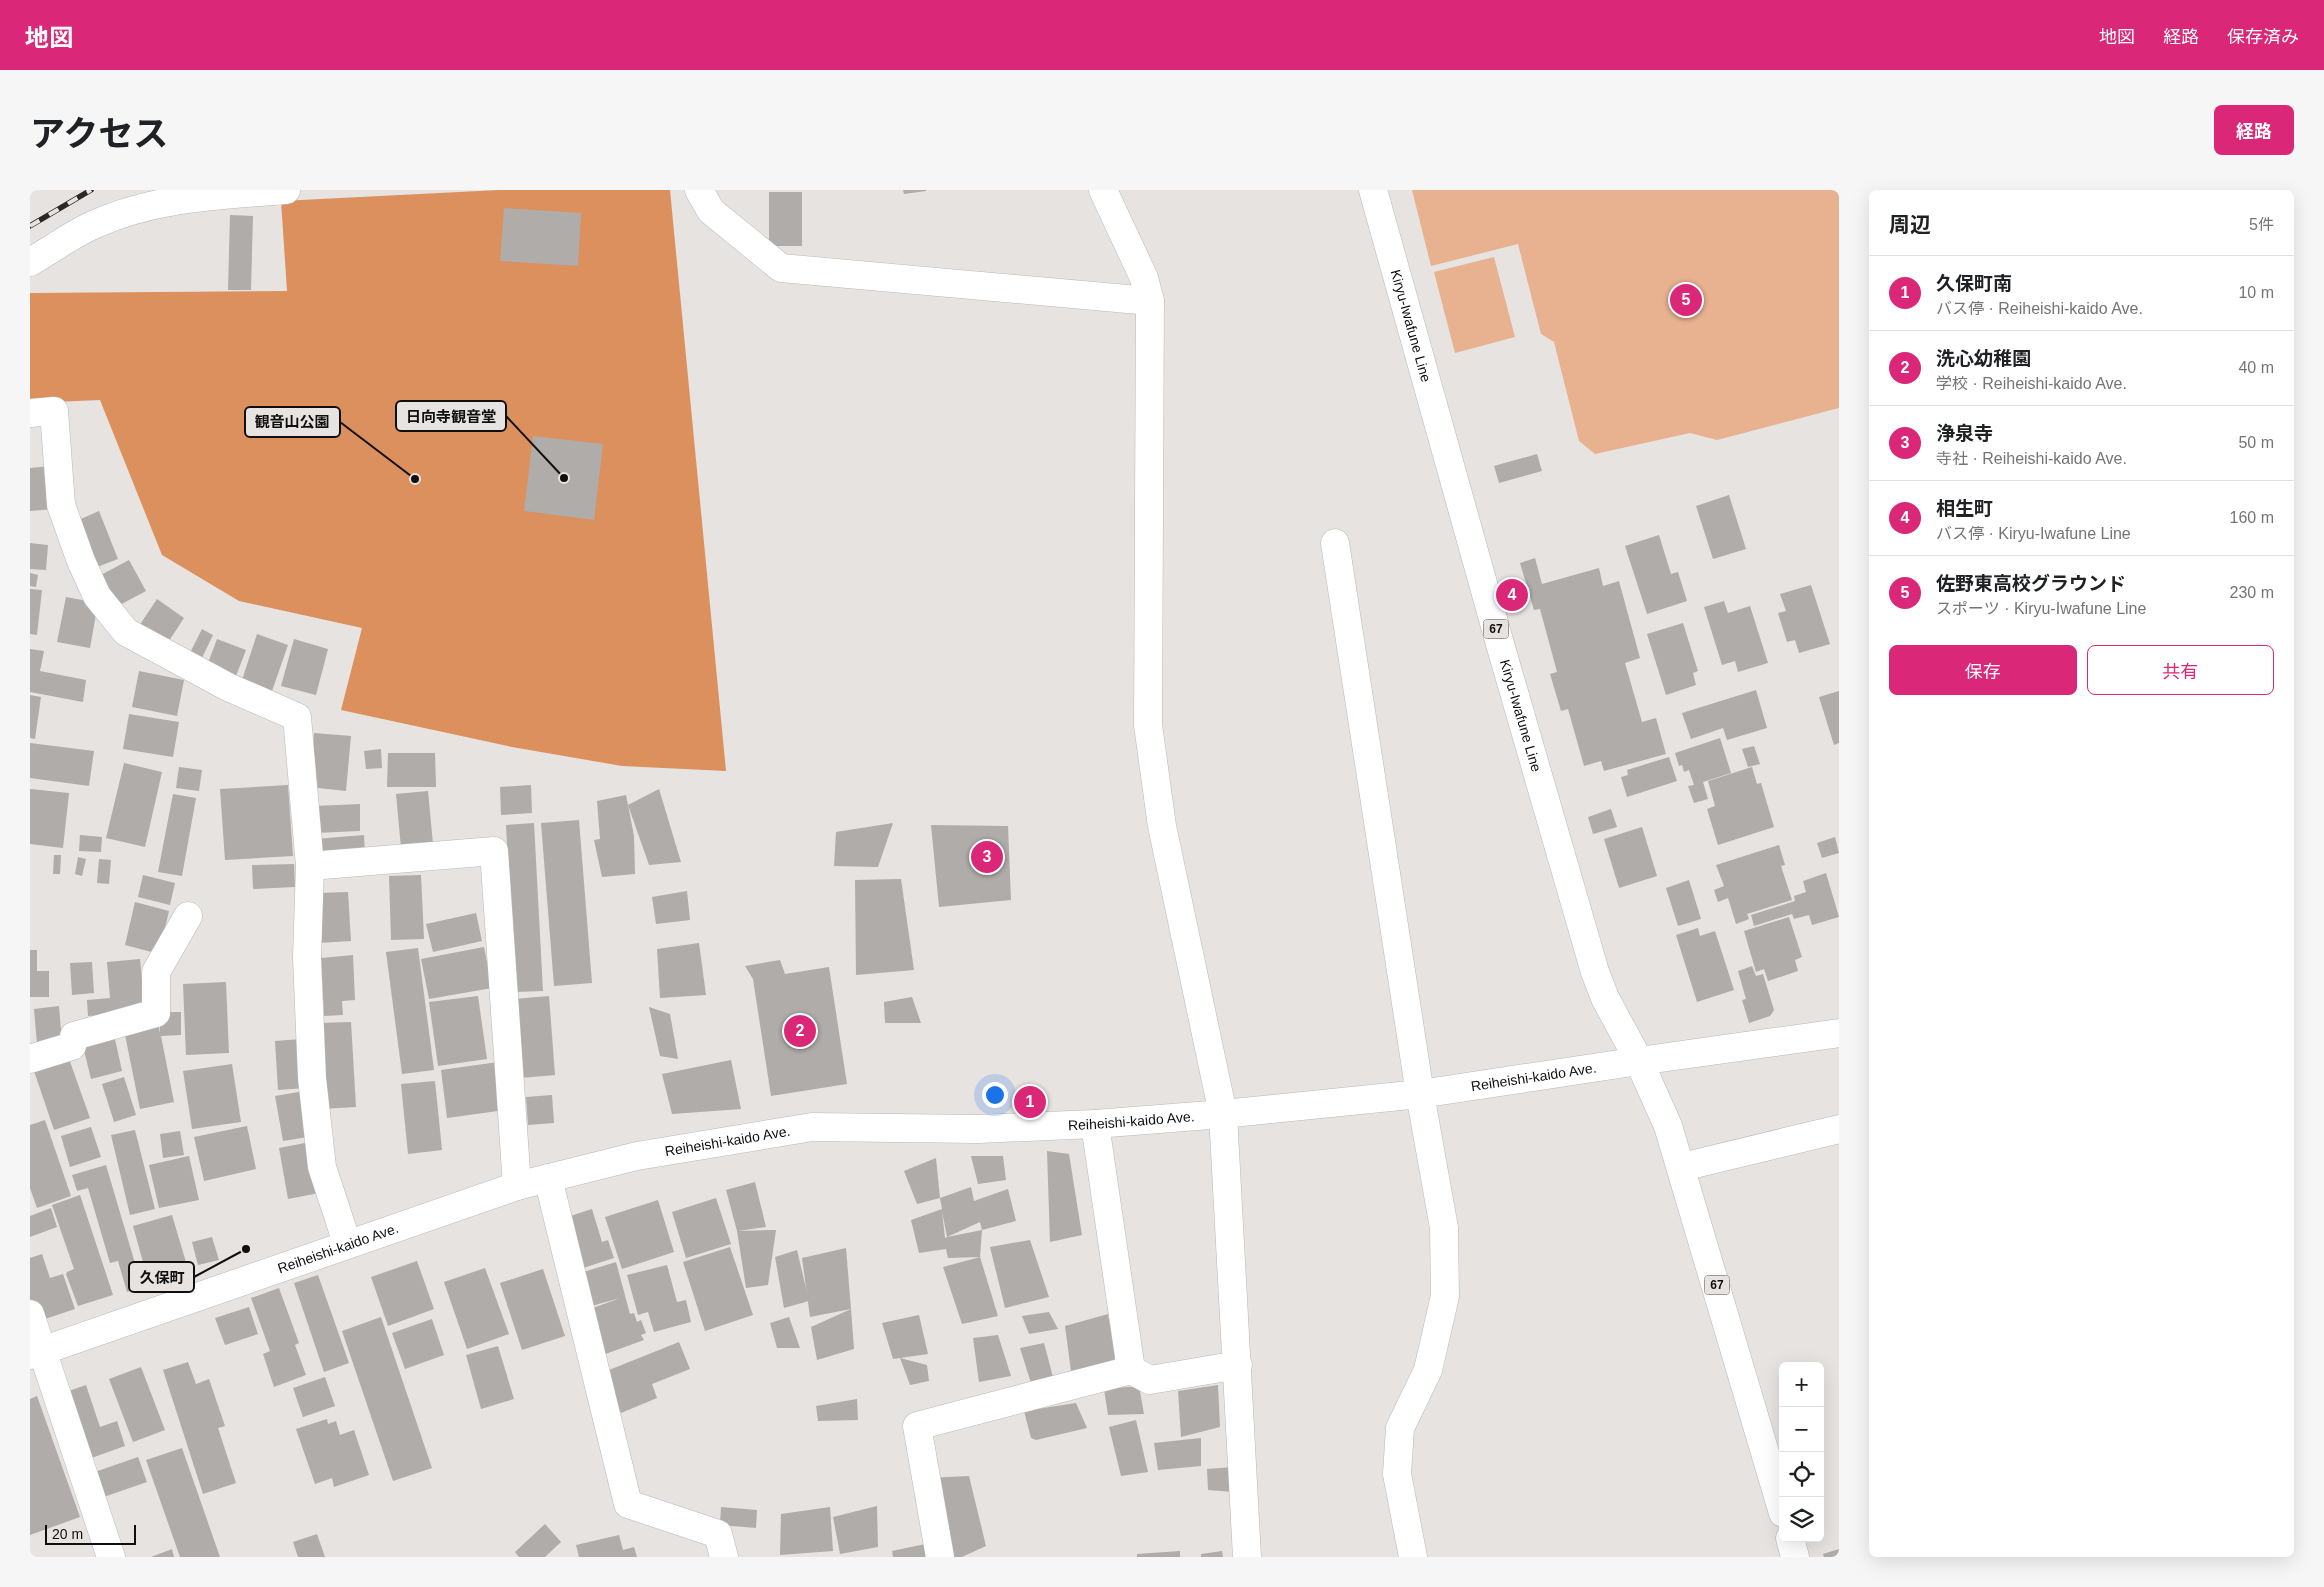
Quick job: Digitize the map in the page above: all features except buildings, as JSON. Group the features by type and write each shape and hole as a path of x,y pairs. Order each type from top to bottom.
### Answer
{"street":[{"path":"30,262 92,226 125,214 184,198 286,190"},
{"path":"699,190 712,211 781,268 1150,301"},
{"path":"1103,190 1144,278 1150,301 1148,725 1162,826 1223,1114 1247,1557"},
{"name":"Kiryu-Iwafune Line","path":"1373,190 1500,644 1595,972 1605,998 1639,1061"},
{"path":"30,413 54,411 61,505 81,561 97,596 126,632 228,687 297,716 310,866 307,958 312,1078 322,1166 347,1243"},
{"path":"1335,543 1420,1094 1444,1228 1445,1296 1428,1370 1400,1428 1397,1474 1413,1557"},
{"path":"310,866 494,851 518,1186"},
{"path":"30,1059 72,1046 74,1036 156,1013 156,972 188,916"},
{"name":"Reiheishi-kaido Ave.","path":"36,1353 347,1243 518,1186 638,1156 812,1127 978,1128 1095,1124 1223,1114 1420,1094 1839,1033"},
{"name":"67","path":"1639,1061 1657,1097 1682,1167 1779,1500"},
{"path":"1095,1124 1131,1370"},
{"path":"1682,1167 1839,1129"},
{"path":"548,1178 628,1504 718,1534 724,1557"},
{"path":"30,1314 36,1353 110,1557"},
{"path":"940,1557 917,1426 1131,1370 1150,1380 1238,1366"},
{"path":"1791,1542 1795,1557"}],"shaded area":[{"path":"499,190 670,190 726,771 622,766 512,747 341,710 362,628 239,601 162,555 100,400 30,403 30,293 287,291 281,201"},
{"path":"1412,190 1839,190 1839,408 1717,440 1690,433 1595,454 1579,441 1554,342 1541,334 1518,244 1431,266"},
{"path":"1494,257 1515,337 1455,353 1434,272"}],"railway":[{"path":"30,226 91,190"}],"place":[{"name":"佐野東高校グラウンド","path":"1686,300"},
{"name":"日向寺観音堂","path":"564,478"},
{"name":"観音山公園","path":"415,479"},
{"name":"相生町","path":"1512,595"},
{"name":"浄泉寺","path":"987,857"},
{"name":"洗心幼稚園","path":"800,1031"},
{"name":"久保町南","path":"1030,1102"},
{"name":"久保町","path":"246,1249"}]}
